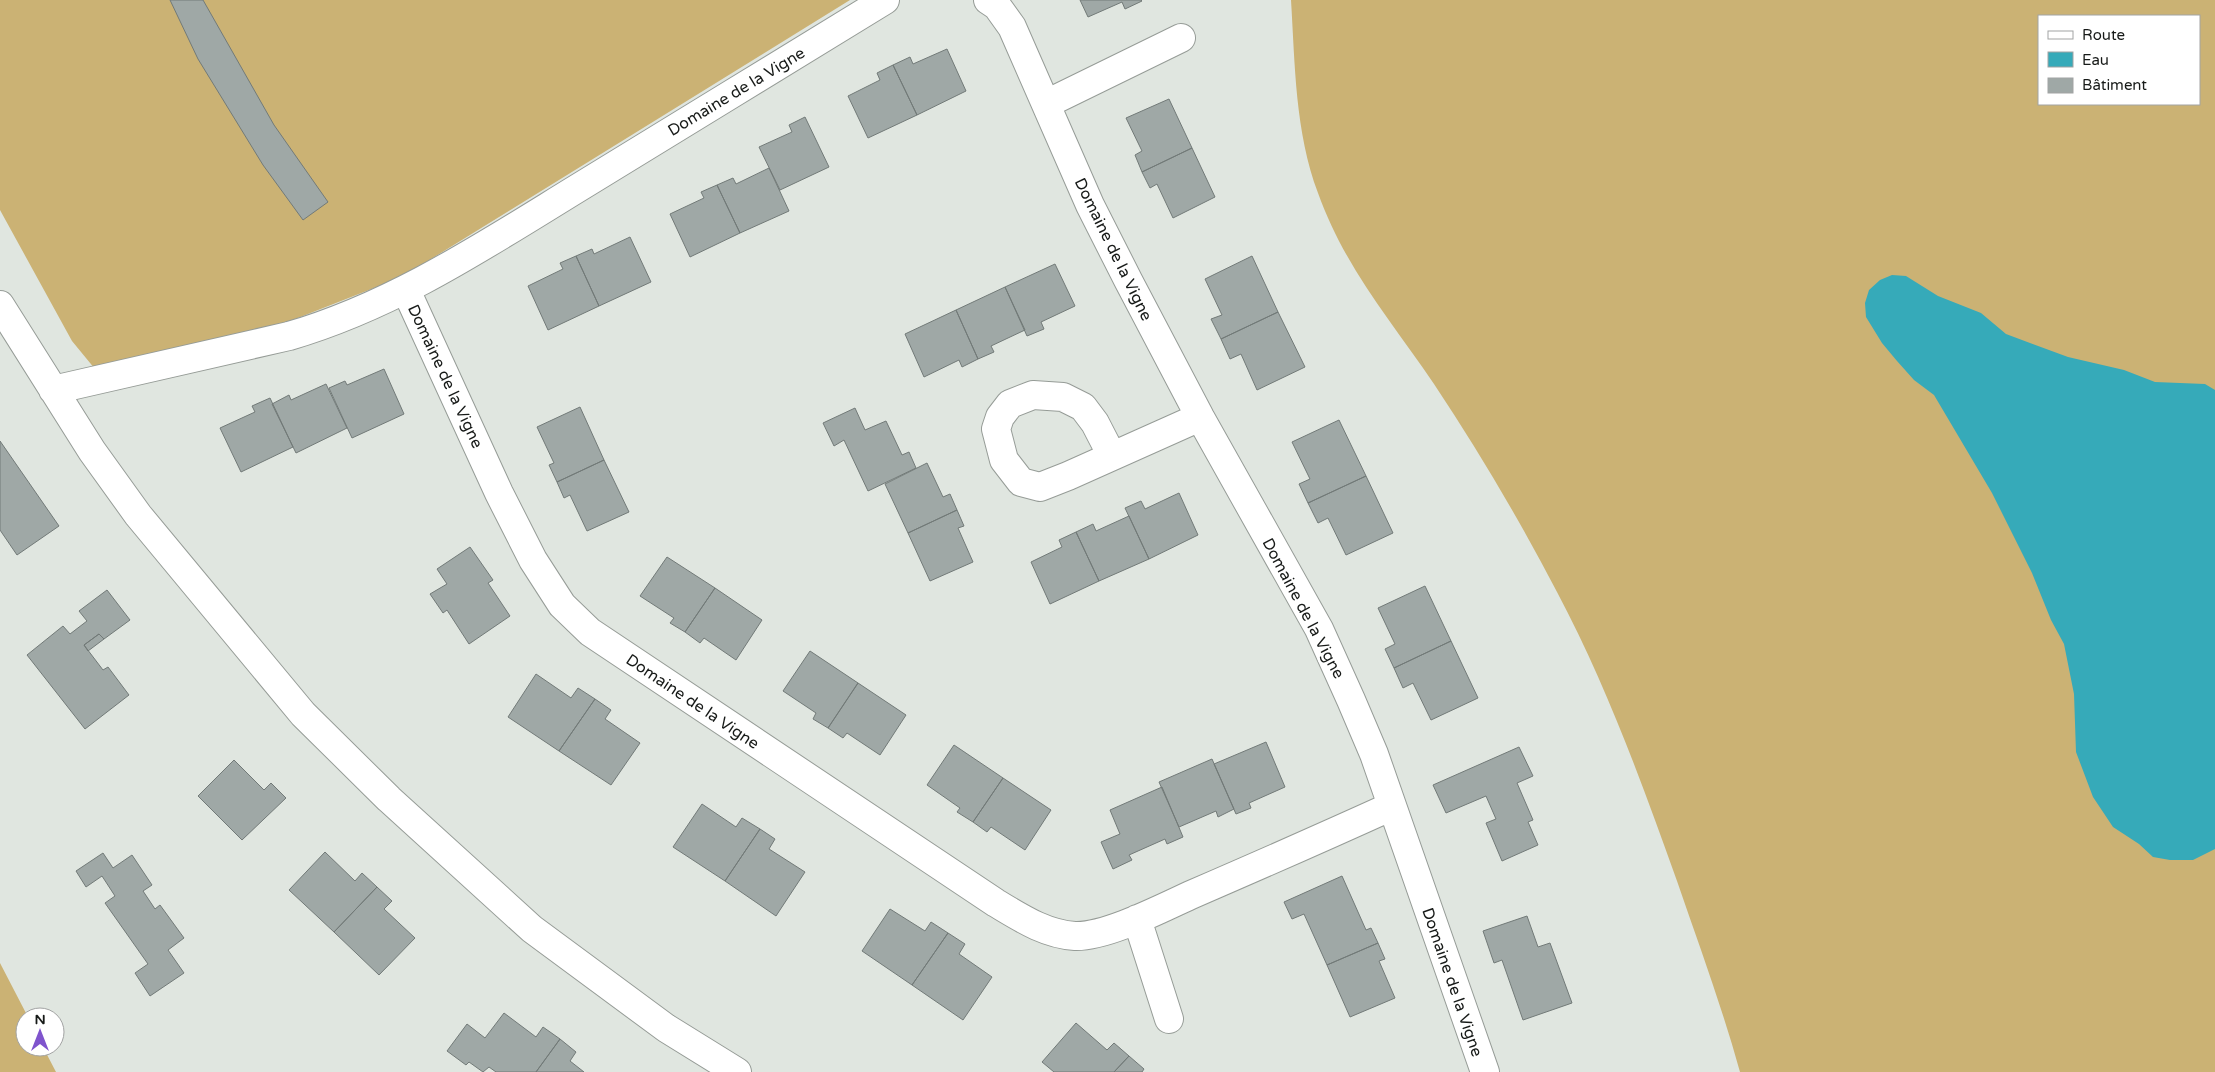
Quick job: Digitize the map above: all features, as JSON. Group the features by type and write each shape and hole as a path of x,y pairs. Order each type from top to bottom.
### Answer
{"street":[{"name":"Domaine de la Vigne","path":"53,390 299,333 335,322 406,290 453,264 885,0"},
{"name":"Domaine de la Vigne","path":"988,0 997,6 1012,27 1090,205 1200,417 1319,629 1374,754 1485,1072"},
{"path":"1046,104 1181,38"},
{"name":"Domaine de la Vigne","path":"406,290 499,493 532,560 562,605 590,632 996,903 1034,925 1053,933 1077,936 1106,930 1137,919 1392,806"},
{"path":"0,305 92,451 138,515 303,714 389,799 532,929 666,1028 737,1072"},
{"path":"1112,456 1200,417"},
{"path":"1137,919 1169,1019"}],"shaded area":[{"path":"0,0 850,0 402,277 280,325 95,369 72,341 0,210"},
{"path":"1291,0 2215,0 2215,1072 1740,1072 1726,1024 1677,881 1622,734 1591,662 1557,592 1482,460 1434,384 1370,292 1341,245 1329,220 1310,170 1300,122"},
{"path":"0,963 23,1007 15,1007 15,1057 48,1057 56,1072 0,1072"}],"water":[{"path":"1892,275 1906,276 1938,296 1981,313 2006,334 2068,357 2124,370 2155,382 2205,384 2215,390 2215,849 2193,860 2170,860 2153,857 2139,844 2113,827 2093,797 2076,752 2074,694 2064,644 2051,620 2032,573 1992,493 1934,395 1914,380 1897,361 1882,343 1866,317 1865,303 1869,290 1880,280"}],"building":[{"path":"170,0 203,0 274,125 328,202 303,220 263,165 198,59"},
{"path":"1080,0 1142,1 1125,9 1122,2 1088,17"},
{"path":"947,49 966,91 917,115 893,65 910,57 913,64"},
{"path":"893,65 917,115 868,138 848,96 880,80 877,73"},
{"path":"1169,99 1192,148 1142,172 1135,155 1142,151 1126,118"},
{"path":"805,117 829,167 780,190 759,147 792,132 789,125"},
{"path":"1192,148 1215,197 1173,218 1157,184 1150,188 1142,172"},
{"path":"769,168 789,211 740,233 717,185 733,178 736,184"},
{"path":"717,185 740,233 690,257 670,214 704,198 701,192"},
{"path":"630,237 651,282 599,306 576,256 592,249 594,254"},
{"path":"576,256 599,306 548,330 528,286 563,269 560,263"},
{"path":"1252,256 1278,312 1221,339 1211,319 1222,315 1205,279"},
{"path":"1055,264 1075,306 1041,322 1044,329 1027,336 1005,287"},
{"path":"1005,287 1025,330 991,346 994,352 978,359 956,310"},
{"path":"956,310 978,359 962,367 959,360 924,377 905,334"},
{"path":"1278,312 1305,367 1257,390 1241,354 1230,359 1221,339"},
{"path":"384,369 404,414 352,438 329,388 345,381 347,385"},
{"path":"326,384 347,428 296,453 272,404 289,395 291,400"},
{"path":"270,398 293,447 241,472 220,428 255,412 252,406"},
{"path":"580,407 604,460 557,482 549,465 554,463 537,427"},
{"path":"855,408 865,430 886,421 902,455 909,452 916,468 868,491 844,440 834,446 823,423"},
{"path":"1339,420 1366,476 1308,503 1299,484 1310,479 1292,442"},
{"path":"0,441 59,526 17,555 0,530"},
{"path":"604,460 629,512 587,531 570,495 564,498 557,482"},
{"path":"927,463 943,497 950,494 957,510 908,533 885,484"},
{"path":"1366,476 1393,533 1346,555 1328,518 1318,523 1308,503"},
{"path":"1179,493 1198,535 1149,559 1125,508 1141,501 1145,509"},
{"path":"957,510 964,526 958,528 973,562 930,581 908,533"},
{"path":"1129,516 1149,559 1099,581 1076,532 1093,524 1096,531"},
{"path":"1076,532 1099,581 1050,604 1031,562 1062,547 1059,540"},
{"path":"470,547 493,580 488,583 510,616 469,644 447,610 443,613 430,594 447,584 437,569"},
{"path":"667,557 715,588 685,632 670,623 674,618 640,596"},
{"path":"1425,586 1451,641 1394,668 1385,649 1395,644 1378,608"},
{"path":"715,588 762,620 736,660 704,638 700,643 685,632"},
{"path":"107,590 130,620 104,639 99,634 84,645 103,670 108,667 129,695 85,729 27,655 63,626 70,634 87,621 79,611"},
{"path":"99,634 104,639 88,651 84,645"},
{"path":"1451,641 1478,698 1431,720 1413,683 1403,688 1394,668"},
{"path":"810,651 858,683 828,728 813,719 816,713 783,691"},
{"path":"536,674 571,698 578,688 595,699 559,751 508,717"},
{"path":"858,683 906,715 880,755 847,733 843,738 828,728"},
{"path":"595,699 611,710 605,719 640,743 611,785 559,751"},
{"path":"1266,742 1285,787 1249,803 1251,808 1236,814 1214,764"},
{"path":"954,745 1003,778 973,822 957,812 960,808 927,785"},
{"path":"1519,747 1533,776 1517,783 1533,820 1528,822 1538,845 1502,861 1486,823 1496,819 1486,796 1446,813 1433,785"},
{"path":"1212,759 1234,809 1218,817 1216,811 1179,827 1159,782"},
{"path":"234,760 264,790 271,783 286,798 242,840 198,796"},
{"path":"1003,778 1051,810 1025,850 991,827 987,832 973,822"},
{"path":"1162,787 1183,837 1167,844 1165,839 1129,855 1132,860 1113,869 1101,842 1120,834 1110,810"},
{"path":"702,804 736,827 742,818 760,829 725,881 673,847"},
{"path":"760,829 775,839 769,849 805,872 776,916 725,881"},
{"path":"325,852 355,881 362,873 377,887 334,932 289,890"},
{"path":"103,853 113,868 132,855 152,885 143,891 155,909 160,905 184,938 168,950 184,973 150,996 135,973 148,964 105,903 115,896 102,876 86,887 76,871"},
{"path":"1342,876 1366,930 1371,928 1378,943 1327,965 1304,914 1292,919 1284,902"},
{"path":"377,887 392,901 384,909 415,938 379,975 334,932"},
{"path":"890,909 925,931 931,922 948,933 912,985 862,951"},
{"path":"1527,916 1538,947 1550,943 1572,1003 1523,1020 1502,960 1494,963 1483,931"},
{"path":"948,933 965,944 959,954 992,977 963,1020 912,985"},
{"path":"1378,943 1385,959 1379,961 1395,998 1350,1017 1327,965"},
{"path":"504,1013 536,1037 543,1027 560,1039 536,1072 496,1072 489,1067 483,1072 469,1062 466,1065 447,1051 467,1024 485,1038"},
{"path":"1076,1023 1107,1050 1114,1043 1129,1056 1114,1072 1054,1072 1042,1062"},
{"path":"560,1039 576,1052 570,1061 584,1072 536,1072"},
{"path":"1129,1056 1144,1069 1142,1072 1114,1072"}]}
